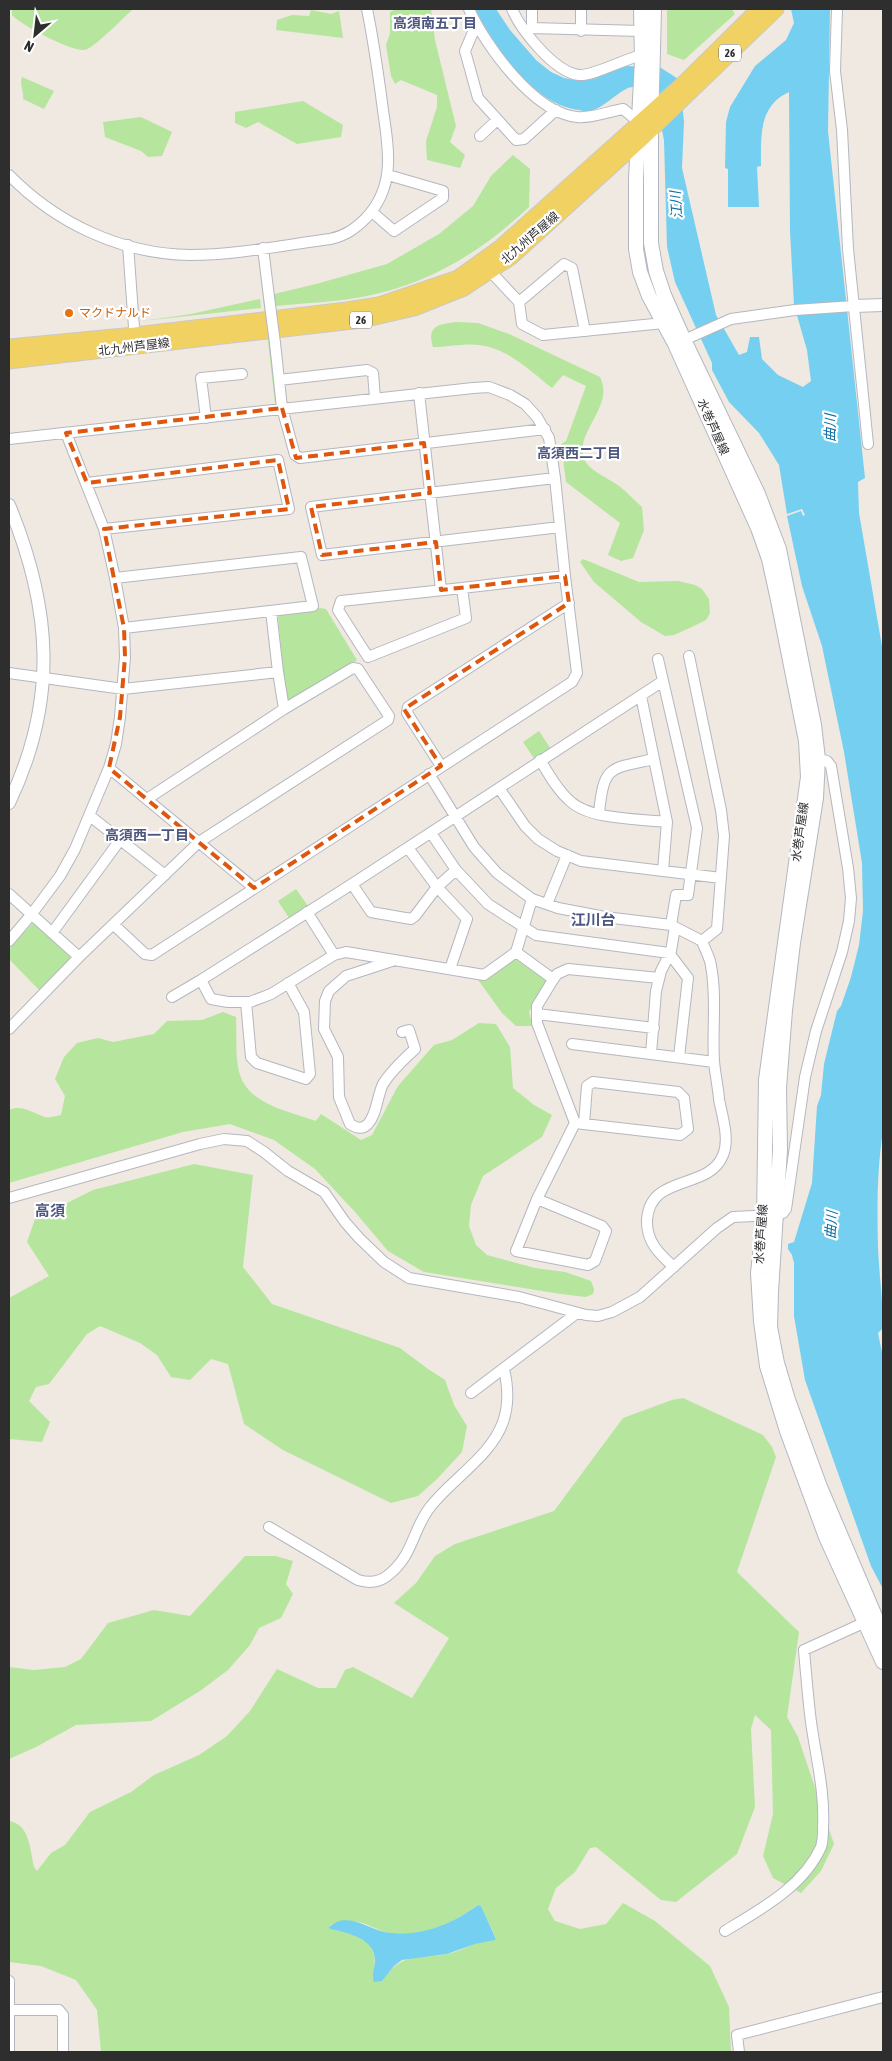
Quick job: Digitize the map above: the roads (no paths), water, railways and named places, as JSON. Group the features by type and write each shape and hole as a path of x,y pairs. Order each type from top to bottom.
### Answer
{"main road":[{"name":"水巻芦屋線","path":"641,9 641,31 646,61 650,110 651,243 656,271 664,295 688,338 758,494 779,549 814,725 818,759 816,798 793,943 785,1010 779,1088 780,1150 770,1216 758,1273 761,1321 767,1366 787,1431 826,1537 870,1620 883,1662"},
{"name":"水巻芦屋線","path":"646,61 654,9"},
{"name":"北九州芦屋線","path":"684,90 759,9"},
{"name":"北九州芦屋線","path":"9,361 379,305 458,278 500,248 650,110 684,90 776,9"},
{"name":"北九州芦屋線","path":"9,347 135,341 362,320 422,305 464,288 511,257 639,141 650,110"},
{"name":"水巻芦屋線","path":"639,141 636,179 636,249 643,280 758,528 778,600 806,742 808,777 766,1080 770,1216"},
{"name":"水巻芦屋線","path":"870,1620 883,1634"}],"street":[{"path":"9,175 34,199 56,214 103,238 128,246 168,254 191,255 263,248 330,240 343,236 359,225 372,212 381,196 388,175 387,140 376,51 368,9"},
{"path":"469,9 478,30 521,84 533,96 556,110 578,118 623,109 650,110"},
{"path":"512,9 515,16 529,30 539,50 567,71 580,75 646,61"},
{"path":"529,30 532,9"},
{"path":"581,9 581,31"},
{"path":"837,9 835,71 842,130 850,306 868,444"},
{"path":"478,30 473,32 465,52 478,98 516,140 524,139 556,110"},
{"path":"529,30 641,31"},
{"path":"480,136 497,120"},
{"path":"372,212 394,231 443,198 443,191 388,175"},
{"path":"128,246 127,256 135,341"},
{"path":"263,248 282,408 295,455 300,458 545,429"},
{"path":"519,302 564,264 572,268 585,331"},
{"path":"490,271 519,302 522,324 543,335 664,323"},
{"path":"688,338 731,319 795,310 883,305"},
{"path":"279,380 368,370 373,373 376,398"},
{"path":"206,418 202,378 242,374"},
{"path":"9,439 419,393 489,387 510,394 525,404 537,416 549,438 577,673 572,682 152,955 144,954 114,926"},
{"path":"419,393 441,590"},
{"path":"9,941 60,876 76,848 109,768 116,744 123,689 124,628 104,529 66,433"},
{"path":"87,484 278,460 289,508 104,529"},
{"path":"555,478 311,507 322,555 560,527"},
{"path":"9,506 33,572 40,607 44,644 43,679 33,737 22,775 9,803"},
{"path":"114,578 302,557 313,606 124,628"},
{"path":"462,588 466,618 368,657 338,610 342,601 564,576"},
{"path":"441,766 407,713 408,707 568,603"},
{"path":"271,611 284,709"},
{"path":"689,656 721,810 724,836 722,878 716,929 702,941"},
{"path":"651,1054 656,991 659,978 670,953 676,895 688,895 697,828 658,659"},
{"path":"9,1029 79,957 114,926 199,842 388,720 389,716 358,669 352,668 284,709 147,798"},
{"path":"9,673 123,689 278,672"},
{"path":"172,997 408,848 663,681"},
{"path":"641,696 668,822 663,871"},
{"path":"599,814 602,785 610,772 620,766 654,758"},
{"path":"9,1198 200,1144 224,1139 247,1141 288,1171 324,1192 359,1238 384,1262 409,1278 519,1297 577,1313 598,1316 624,1307 640,1297 717,1228 733,1217 770,1216 783,1214 786,1209 805,1077 816,1031 842,952 849,920 848,868 831,766 827,761 818,759"},
{"path":"540,760 560,790 571,802 586,811 668,822"},
{"path":"109,768 254,888"},
{"path":"429,774 474,847 497,873 532,899 605,917 673,926 702,941 712,968 714,1062 726,1142 723,1156 709,1172 666,1189 656,1196 651,1203 647,1225 650,1242 674,1267"},
{"path":"499,788 525,826 538,839 581,861 722,878"},
{"path":"90,816 165,875"},
{"path":"431,832 456,870 488,904 536,935 670,953 688,978 679,1058"},
{"path":"52,933 120,840"},
{"path":"408,848 437,886 467,919 450,969"},
{"path":"547,904 567,855"},
{"path":"352,884 370,912 411,918 416,916 437,886 456,870"},
{"path":"9,894 79,957"},
{"path":"201,980 211,998 228,1002 246,1002 271,994 334,955 346,952 484,975 516,952 532,899"},
{"path":"307,912 334,955"},
{"path":"516,952 553,979"},
{"path":"393,961 346,976 329,992 325,1001 324,1028 338,1057 339,1097 350,1124 357,1128 368,1124 373,1117 377,1099 384,1083 415,1049 409,1030 402,1032"},
{"path":"579,1123 540,1030 537,1006 553,979 568,969 659,978"},
{"path":"246,1002 250,1057 257,1063 306,1079 310,1074 304,1012 288,983"},
{"path":"537,1014 654,1028"},
{"path":"572,1044 714,1062"},
{"path":"537,1199 602,1226 606,1232 595,1261 588,1265 516,1251 537,1199 579,1123 587,1086 593,1082 678,1092 684,1098 688,1129 680,1135 579,1123"},
{"path":"471,1393 577,1313"},
{"path":"269,1527 358,1580 366,1583 378,1581 387,1576 400,1564 408,1552 430,1506 490,1445 503,1423 508,1387 504,1369"},
{"path":"725,1931 772,1903 785,1892 813,1862 822,1844 824,1810 821,1779 811,1723 804,1650 870,1620"},
{"path":"9,1981 9,2052"},
{"path":"739,2052 737,2035 883,1997"},
{"path":"9,2010 58,2010 63,2015 63,2052"}],"water":[{"path":"475,9 496,9 510,30 536,60 551,72 564,78 580,81 593,79 627,66 661,68 680,80 684,122 682,168 716,315 739,355 747,352 750,337 759,337 762,359 778,375 803,387 811,381 807,350 794,305 790,231 789,92 779,98 772,106 763,124 761,166 757,167 759,207 728,207 728,169 725,168 726,122 730,107 755,66 786,40 794,23 791,9 830,9 828,131 865,478 858,482 859,513 883,652 883,1131 879,1174 878,1218 883,1328 878,1333 883,1357 883,1589 871,1566 805,1380 794,1316 794,1263 788,1249 788,1244 794,1242 812,1183 817,1106 821,1095 824,1064 837,1011 841,1006 851,977 859,945 863,911 862,863 844,752 822,646 802,586 787,516 801,511 803,516 805,515 802,509 787,514 779,465 759,433 729,402 712,370 712,363 675,282 667,247 664,140 655,97 645,87 633,87 626,89 600,107 590,111 562,106 531,86 517,72 493,40"},
{"path":"478,1905 481,1906 495,1940 475,1944 447,1954 402,1960 394,1966 382,1981 374,1982 373,1980 374,1955 367,1943 353,1935 330,1929 329,1927 344,1920 360,1923 383,1932 414,1933 447,1923"}],"place":[{"name":"マクドナルド","path":"69,313"}],"district":[{"name":"高須南五丁目","path":"435,23"},
{"name":"高須西二丁目","path":"579,453"},
{"name":"高須西一丁目","path":"147,835"},
{"name":"江川台","path":"593,919"},
{"name":"高須","path":"50,1210"}],"water label":[{"name":"江川","path":"676,205"},
{"name":"曲川","path":"830,428"},
{"name":"曲川","path":"831,1225"}]}
